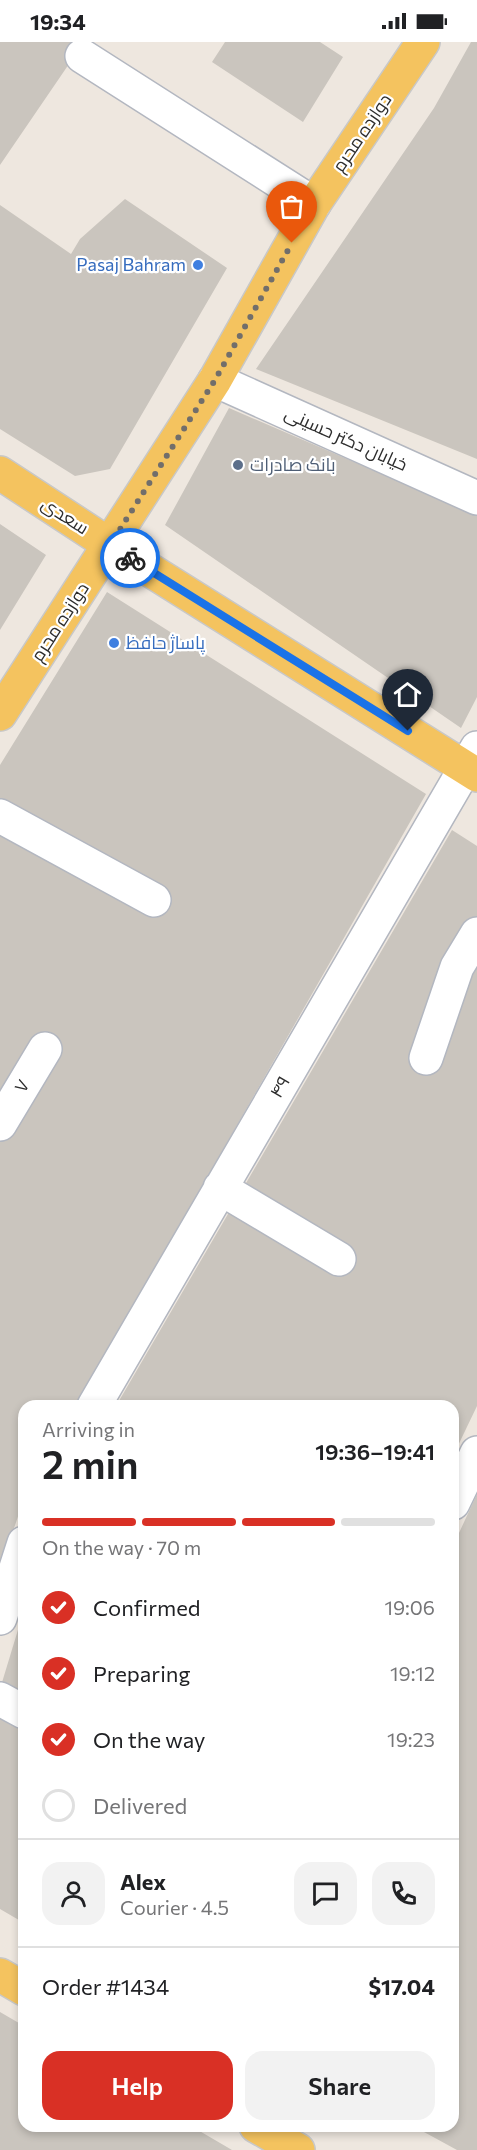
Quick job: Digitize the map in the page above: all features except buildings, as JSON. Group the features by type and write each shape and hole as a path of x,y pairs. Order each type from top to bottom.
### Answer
{"main road":[{"name":"دوازده محرم","path":"0,714 215,380 314,204 423,42"},
{"name":"سعدی","path":"0,473 110,545 474,764"},
{"path":"0,1975 18,1986"}],"street":[{"path":"82,56 314,204"},
{"name":"خیابان دکتر حسینی","path":"215,380 477,498"},
{"name":"۴۹","path":"107,1400 220,1188 474,764"},
{"path":"0,816 154,900"},
{"path":"426,1058 457,967 477,934"},
{"name":"۷","path":"0,1124 45,1049"},
{"path":"220,1188 339,1259"},
{"path":"459,1490 477,1453"},
{"path":"0,1618 18,1570"},
{"path":"0,1699 18,1709"}],"way so far":[{"path":"130,558 110,545 215,380 292,243"}],"place":[{"name":"Pasaj Bahram","path":"198,265"},
{"name":"بانک صادرات","path":"238,465"},
{"name":"پاساژ حافظ","path":"114,643"}],"route":[{"path":"130,558 408,731"}]}
